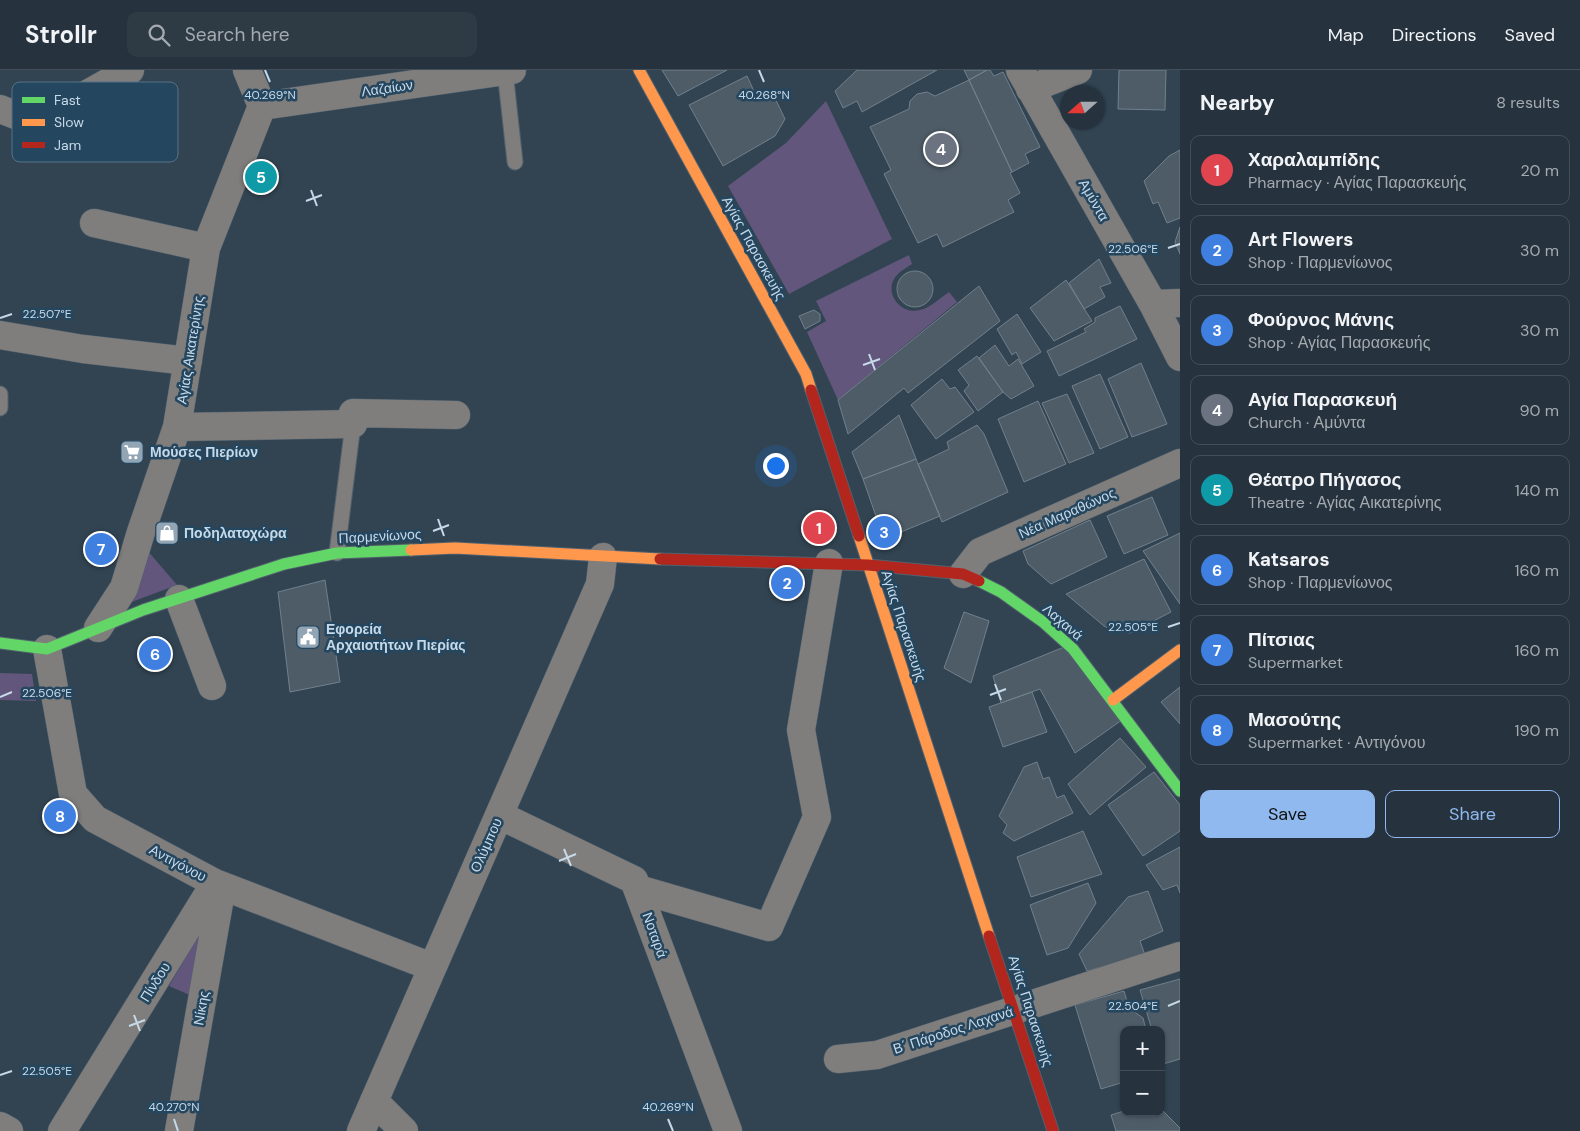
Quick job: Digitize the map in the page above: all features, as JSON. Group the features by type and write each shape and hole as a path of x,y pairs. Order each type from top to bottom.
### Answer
{"street":[{"path":"109,82 130,70"},
{"path":"247,70 262,106"},
{"name":"Αγίας Παρασκευής","path":"639,70 806,374 1053,1131"},
{"path":"1025,80 1078,70"},
{"name":"Λαζαίων","path":"262,106 508,71"},
{"name":"Αμύντα","path":"1025,80 1153,304 1180,357"},
{"name":"Αγίας Αικατερίνης","path":"98,628 124,588 140,532 177,427 206,248 262,106"},
{"path":"0,109 12,114"},
{"path":"94,223 206,248"},
{"path":"1153,304 1180,303"},
{"path":"0,335 83,349 188,361"},
{"path":"177,427 353,424 353,412 456,415"},
{"name":"Νέα Μαραθώνος","path":"963,574 980,552 1180,463"},
{"name":"Παρμενίωνος","path":"0,643 47,649 98,628 284,564 337,553 455,548 602,557 868,565"},
{"name":"Ολύμπου","path":"361,1131 600,584 602,557"},
{"path":"638,889 768,927 818,817 801,730 828,563"},
{"name":"Λαχανά","path":"868,565 963,574 1001,592 1043,622 1073,649 1180,791"},
{"path":"179,599 212,686"},
{"name":"Αντιγόνου","path":"47,649 73,794 95,819 218,884 432,967"},
{"path":"1113,700 1180,650"},
{"name":"Νοταρά","path":"499,815 634,880 728,1131"},
{"name":"Πίνδου","path":"62,1131 218,884"},
{"name":"Νίκης","path":"179,1131 218,884"},
{"name":"Β΄ Πάροδος Λαχανά","path":"838,1059 877,1055 1180,956"},
{"path":"374,1101 404,1131"},
{"path":"0,1126 9,1131"}],"lane":[{"path":"508,71 515,162"},
{"path":"0,394 0,408"},
{"path":"337,553 353,424"}],"shaded area":[{"path":"826,101 892,239 789,294 728,186 786,143"},
{"path":"909,255 912,264 898,274 892,285 894,297 901,307 913,311 924,309 949,292 957,302 838,400 807,332 826,321 816,301"},
{"path":"147,550 177,585 129,603"},
{"path":"0,673 32,674 36,701 0,700"},
{"path":"202,930 192,996 169,986"}],"building":[{"path":"662,70 727,70 678,96"},
{"path":"857,70 937,70 862,112 857,101 843,108 835,91"},
{"path":"964,70 987,70 969,80"},
{"path":"990,70 994,76 1003,72 1040,147 1025,154 1029,163 1012,172 969,80"},
{"path":"1119,70 1166,70 1165,110 1118,109"},
{"path":"747,76 757,98 772,92 785,119 775,136 723,166 689,105"},
{"path":"969,80 1020,193 1008,200 1014,212 943,247 937,234 918,243 884,174 891,170 870,127 909,109 910,101 917,94 927,92 935,96"},
{"path":"1180,150 1180,218 1167,223 1158,202 1153,204 1144,181 1169,156"},
{"path":"1180,227 1180,254 1175,242"},
{"path":"1099,259 1111,283 1100,287 1105,297 1084,309 1069,283"},
{"path":"915,271 922,272 928,276 932,282 932,296 928,302 922,306 915,307 908,306 902,302 898,296 897,289 898,282 902,276 908,272"},
{"path":"1066,280 1092,321 1054,341 1030,308"},
{"path":"979,286 1000,321 908,393 904,388 848,434 838,400"},
{"path":"1120,306 1137,339 1059,376 1047,351 1086,332 1084,329 1095,322 1095,318"},
{"path":"814,310 820,314 820,321 805,329 799,316"},
{"path":"1017,314 1041,352 1022,364 1016,352 1012,355 997,329"},
{"path":"995,345 1009,366 1018,359 1034,386 1011,399 1003,392 979,358"},
{"path":"977,356 1003,392 978,411 964,391 969,385 958,370"},
{"path":"1141,363 1167,424 1132,437 1108,379"},
{"path":"1100,374 1128,437 1100,449 1072,386"},
{"path":"942,379 950,389 955,387 974,412 936,439 911,405"},
{"path":"1067,394 1094,453 1069,463 1042,403"},
{"path":"1038,401 1066,464 1024,482 998,419"},
{"path":"899,415 916,459 863,479 852,452"},
{"path":"977,425 984,434 1008,492 942,522 918,464 949,449 947,442"},
{"path":"916,459 940,516 884,539 863,479"},
{"path":"1152,497 1168,535 1124,554 1107,516"},
{"path":"1090,520 1107,557 1051,584 1028,564 1023,551"},
{"path":"1180,533 1180,604 1143,551"},
{"path":"1144,559 1171,612 1130,633 1115,631 1104,626 1066,594"},
{"name":"Εφορεία Αρχαιοτήτων Πιερίας","path":"325,580 340,682 290,692 278,592"},
{"path":"964,612 989,621 971,683 944,668"},
{"path":"1064,647 1122,720 1075,753 1040,689 1001,703 993,676"},
{"path":"1180,687 1180,724 1161,702"},
{"path":"1032,692 1047,732 1003,747 989,707"},
{"path":"1120,738 1146,767 1090,815 1068,784"},
{"path":"1037,762 1043,779 1049,777 1057,798 1064,795 1073,813 1014,841 1003,833 1007,825 999,816 1024,767"},
{"path":"1154,772 1180,805 1180,831 1143,856 1108,805"},
{"path":"1083,831 1102,874 1031,897 1017,857"},
{"path":"1180,847 1180,893 1177,885 1163,890 1146,865"},
{"path":"1088,883 1096,903 1068,948 1047,955 1030,905"},
{"path":"1148,891 1163,931 1140,941 1145,955 1087,971 1079,954 1128,897"},
{"path":"1180,979 1180,1059 1165,1063 1165,1026 1151,1026 1140,990"},
{"path":"1124,991 1129,1008 1143,1018 1145,1026 1120,1026 1120,1083 1101,1089 1075,1005"},
{"path":"1120,1112 1120,1116 1165,1116 1165,1113 1180,1128 1180,1131 1116,1131 1111,1115"}],"traffic: fast":[{"path":"0,643 47,649 143,610 284,564 337,553 411,550"},
{"path":"979,581 1001,592 1043,622 1073,649 1180,791"}],"traffic: slow":[{"path":"639,70 806,374 811,390"},
{"path":"859,536 989,936"},
{"path":"411,550 455,548 660,559"},
{"path":"1113,700 1180,650"}],"traffic: jam":[{"path":"811,390 859,536"},
{"path":"660,559 868,565 963,574 979,581"},
{"path":"989,936 1053,1131"}],"place":[{"name":"Αγία Παρασκευή","path":"941,149"},
{"name":"Θέατρο Πήγασος","path":"261,177"},
{"name":"Μούσες Πιερίων","path":"132,452"},
{"name":"Χαραλαμπίδης","path":"819,528"},
{"name":"Φούρνος Μάνης","path":"884,532"},
{"name":"Ποδηλατοχώρα","path":"167,533"},
{"name":"Πίτσιας","path":"101,549"},
{"name":"Art Flowers","path":"787,583"},
{"name":"Εφορεία Αρχαιοτήτων Πιερίας","path":"308,637"},
{"name":"Katsaros","path":"155,654"},
{"name":"Μασούτης","path":"60,816"}]}
